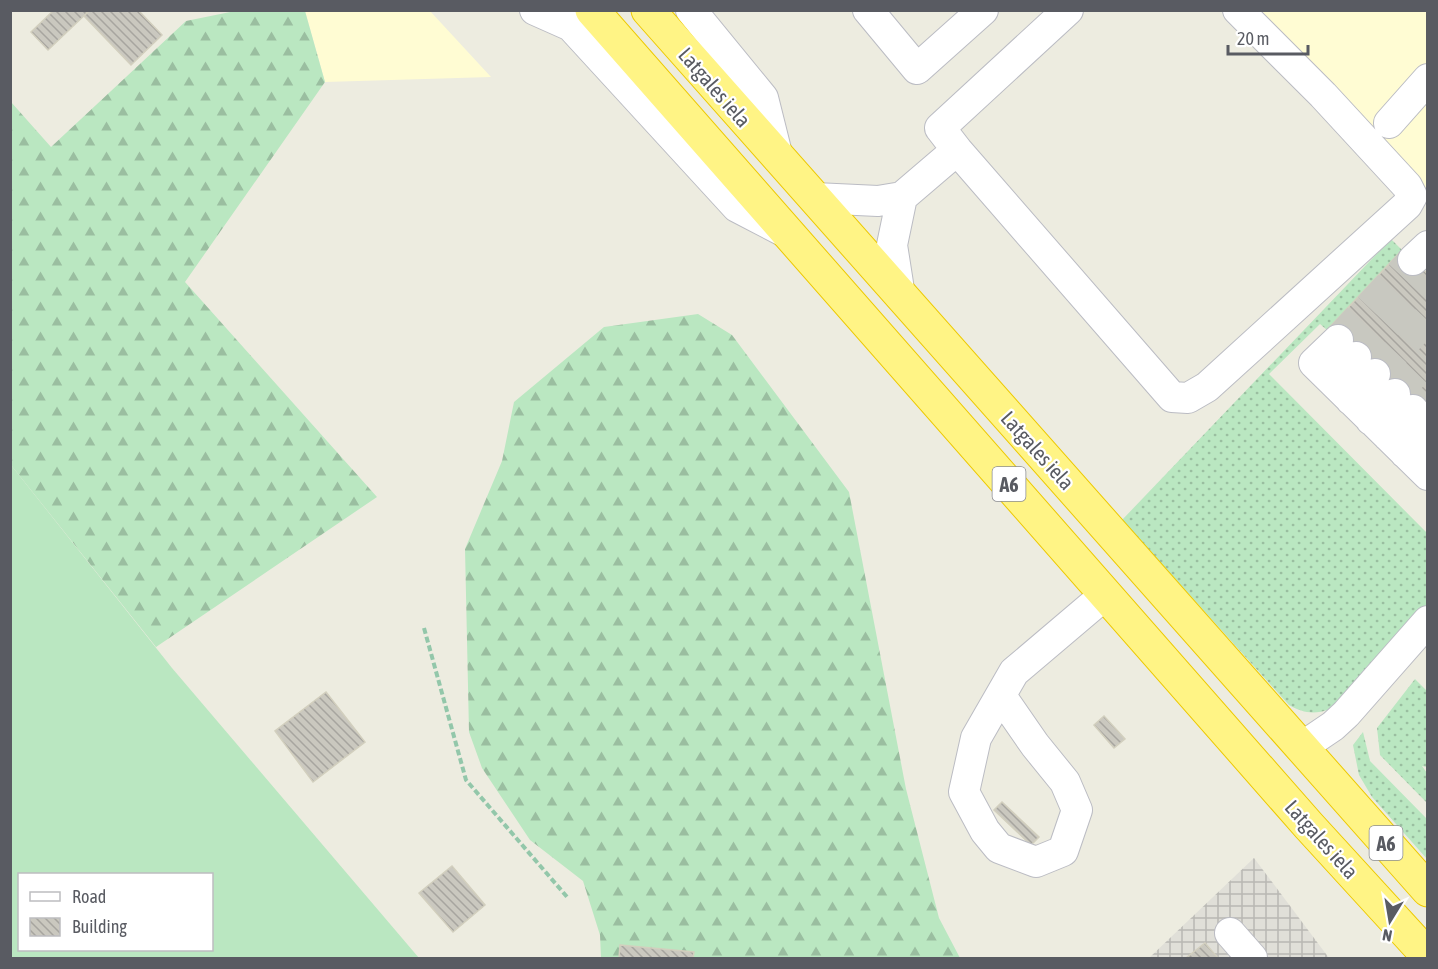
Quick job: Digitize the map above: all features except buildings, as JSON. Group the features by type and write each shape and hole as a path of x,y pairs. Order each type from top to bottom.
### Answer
{"highway":[{"name":"Latgales iela","path":"592,10 1423,956"},
{"name":"Latgales iela","path":"648,10 1428,890"}],"lane":[{"name":"Latgales iela","path":"535,10 571,26 737,207 790,234"},
{"path":"691,10 763,98 778,158"},
{"path":"868,10 917,69 983,10"},
{"path":"1068,10 940,128 1172,397 1188,398 1207,387 1407,205 1412,196 1407,186 1323,95 1238,10"},
{"path":"1389,123 1428,79"},
{"path":"815,198 879,201 902,197 957,150"},
{"path":"900,296 892,245 902,197"},
{"path":"1384,384 1314,363 1390,437"},
{"path":"1384,384 1390,437"},
{"path":"1384,384 1390,437"},
{"path":"1001,696 1065,782 1077,810 1064,851 1036,862 999,848 985,831 964,792 976,738 1014,672 1106,594"},
{"path":"1302,747 1346,714 1391,660 1428,621"},
{"path":"1230,933 1252,958"}],"path":[{"path":"424,628 466,780 567,898"}],"shaded area":[{"path":"305,11 430,11 491,77 325,82"},
{"path":"1253,11 1427,11 1427,191"},
{"path":"1254,858 1329,958 1149,958"}],"green space":[{"path":"240,10 305,11 325,82 185,282 377,497 156,647 11,465 11,102 51,147 186,21"},
{"path":"1391,239 1402,250 1327,330 1320,324 1269,374 1427,533 1427,604 1330,709 1309,712 1289,705 1122,520"},
{"path":"698,314 732,335 849,492 906,789 939,918 960,958 601,958 600,935 583,881 530,840 482,768 469,732 465,549 502,461 514,402 604,327"},
{"path":"11,465 172,668 419,958 11,958"},
{"path":"1415,679 1427,691 1427,767 1422,766 1427,773 1427,803 1380,755 1377,728"},
{"path":"1363,732 1370,761 1427,819 1427,859 1372,797 1359,775 1353,745"}],"tunnel":[{"path":"1338,340 1413,260"},
{"path":"1356,357 1428,282"},
{"path":"1375,374 1428,318"},
{"path":"1395,394 1428,360"},
{"path":"1413,410 1428,394"}]}
